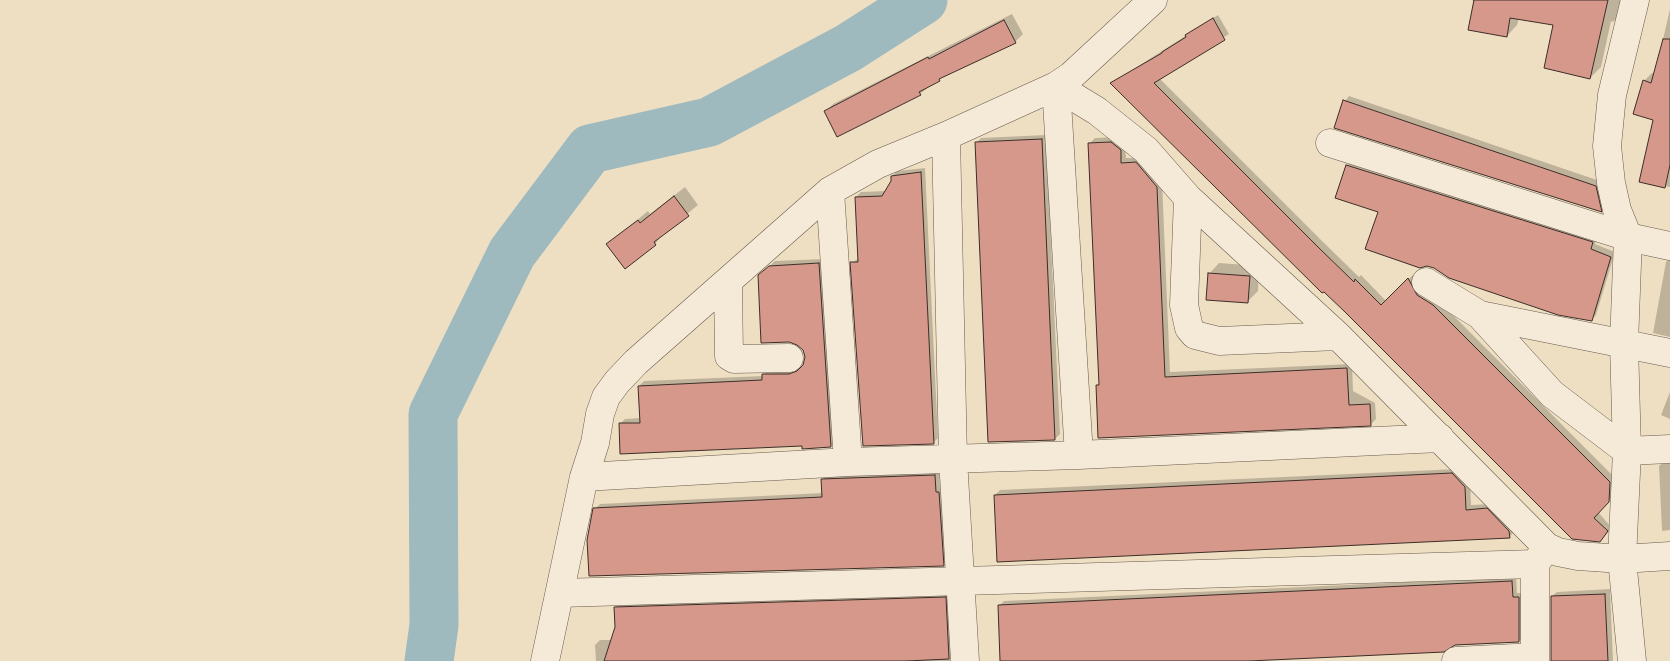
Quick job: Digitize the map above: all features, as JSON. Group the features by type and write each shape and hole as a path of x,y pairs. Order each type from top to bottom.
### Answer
{"street":[{"path":"544,661 584,477 600,414 606,397 616,382 636,362 728,283 830,191 878,164 946,136 1056,86 1071,76 1153,0"},
{"path":"1632,661 1622,558 1627,451 1624,344 1628,237 1617,210 1611,183 1607,146 1612,95 1635,0"},
{"path":"1056,86 1097,111 1154,158 1188,198 1338,336 1440,438 1541,555 1535,659 1456,661"},
{"path":"1056,86 1079,455"},
{"path":"946,136 953,459 964,661"},
{"path":"1330,143 1628,237 1670,246"},
{"path":"830,191 848,462"},
{"path":"1188,198 1184,305 1189,328 1194,335 1219,341 1338,336"},
{"path":"1426,282 1480,315 1552,394 1627,451 1670,449"},
{"path":"728,283 729,356 734,359 790,358"},
{"path":"1480,315 1670,353"},
{"path":"584,477 848,462 1079,455 1440,438"},
{"path":"560,593 959,579 1541,555 1558,552 1578,556 1622,558 1670,556"}],"building":[{"path":"1474,0 1608,0 1590,79 1544,68 1553,25 1510,18 1507,37 1468,30"},
{"path":"1213,18 1225,40 1154,83 1318,247 1354,282 1355,279 1381,305 1408,278 1417,295 1433,305 1610,482 1609,502 1594,518 1608,531 1600,542 1572,539 1345,312 1324,292 1322,293 1110,83 1162,53 1186,37 1185,35"},
{"path":"1004,20 1016,43 939,79 940,81 919,92 921,95 837,137 824,111"},
{"path":"1663,39 1670,39 1670,165 1665,188 1639,182 1653,120 1633,114 1643,80 1651,83"},
{"path":"1343,100 1596,186 1602,212 1334,128"},
{"path":"1042,139 1055,440 988,442 975,142"},
{"path":"1111,142 1121,150 1121,163 1136,162 1157,187 1165,377 1347,368 1349,405 1370,404 1371,426 1098,438 1096,385 1099,385 1088,143"},
{"path":"1346,165 1593,242 1591,249 1611,257 1592,321 1558,315 1449,278 1434,268 1427,266 1420,268 1365,249 1378,212 1335,198"},
{"path":"921,172 934,444 863,446 850,262 858,262 855,197 882,196 891,181 891,176"},
{"path":"674,196 689,216 654,242 656,245 625,269 606,244 638,220 640,223"},
{"path":"819,263 831,447 802,449 802,446 620,454 619,423 640,423 638,386 762,380 762,374 789,374 797,371 803,365 805,357 803,350 797,345 789,342 761,343 758,275 769,266"},
{"path":"1208,273 1250,276 1248,303 1206,300"},
{"path":"1452,473 1465,487 1466,510 1487,508 1509,531 1510,538 997,562 994,495"},
{"path":"935,475 936,492 939,492 944,566 589,576 587,540 593,508 822,497 821,479"},
{"path":"1512,581 1513,597 1519,597 1519,642 1455,645 1444,652 1249,661 1000,661 998,605"},
{"path":"1605,594 1608,661 1551,661 1551,596"},
{"path":"946,597 949,659 906,661 604,661 615,627 614,607"}],"waterway":[{"path":"429,661 434,625 433,414 512,253 590,149 709,122 848,48 923,0"}]}
